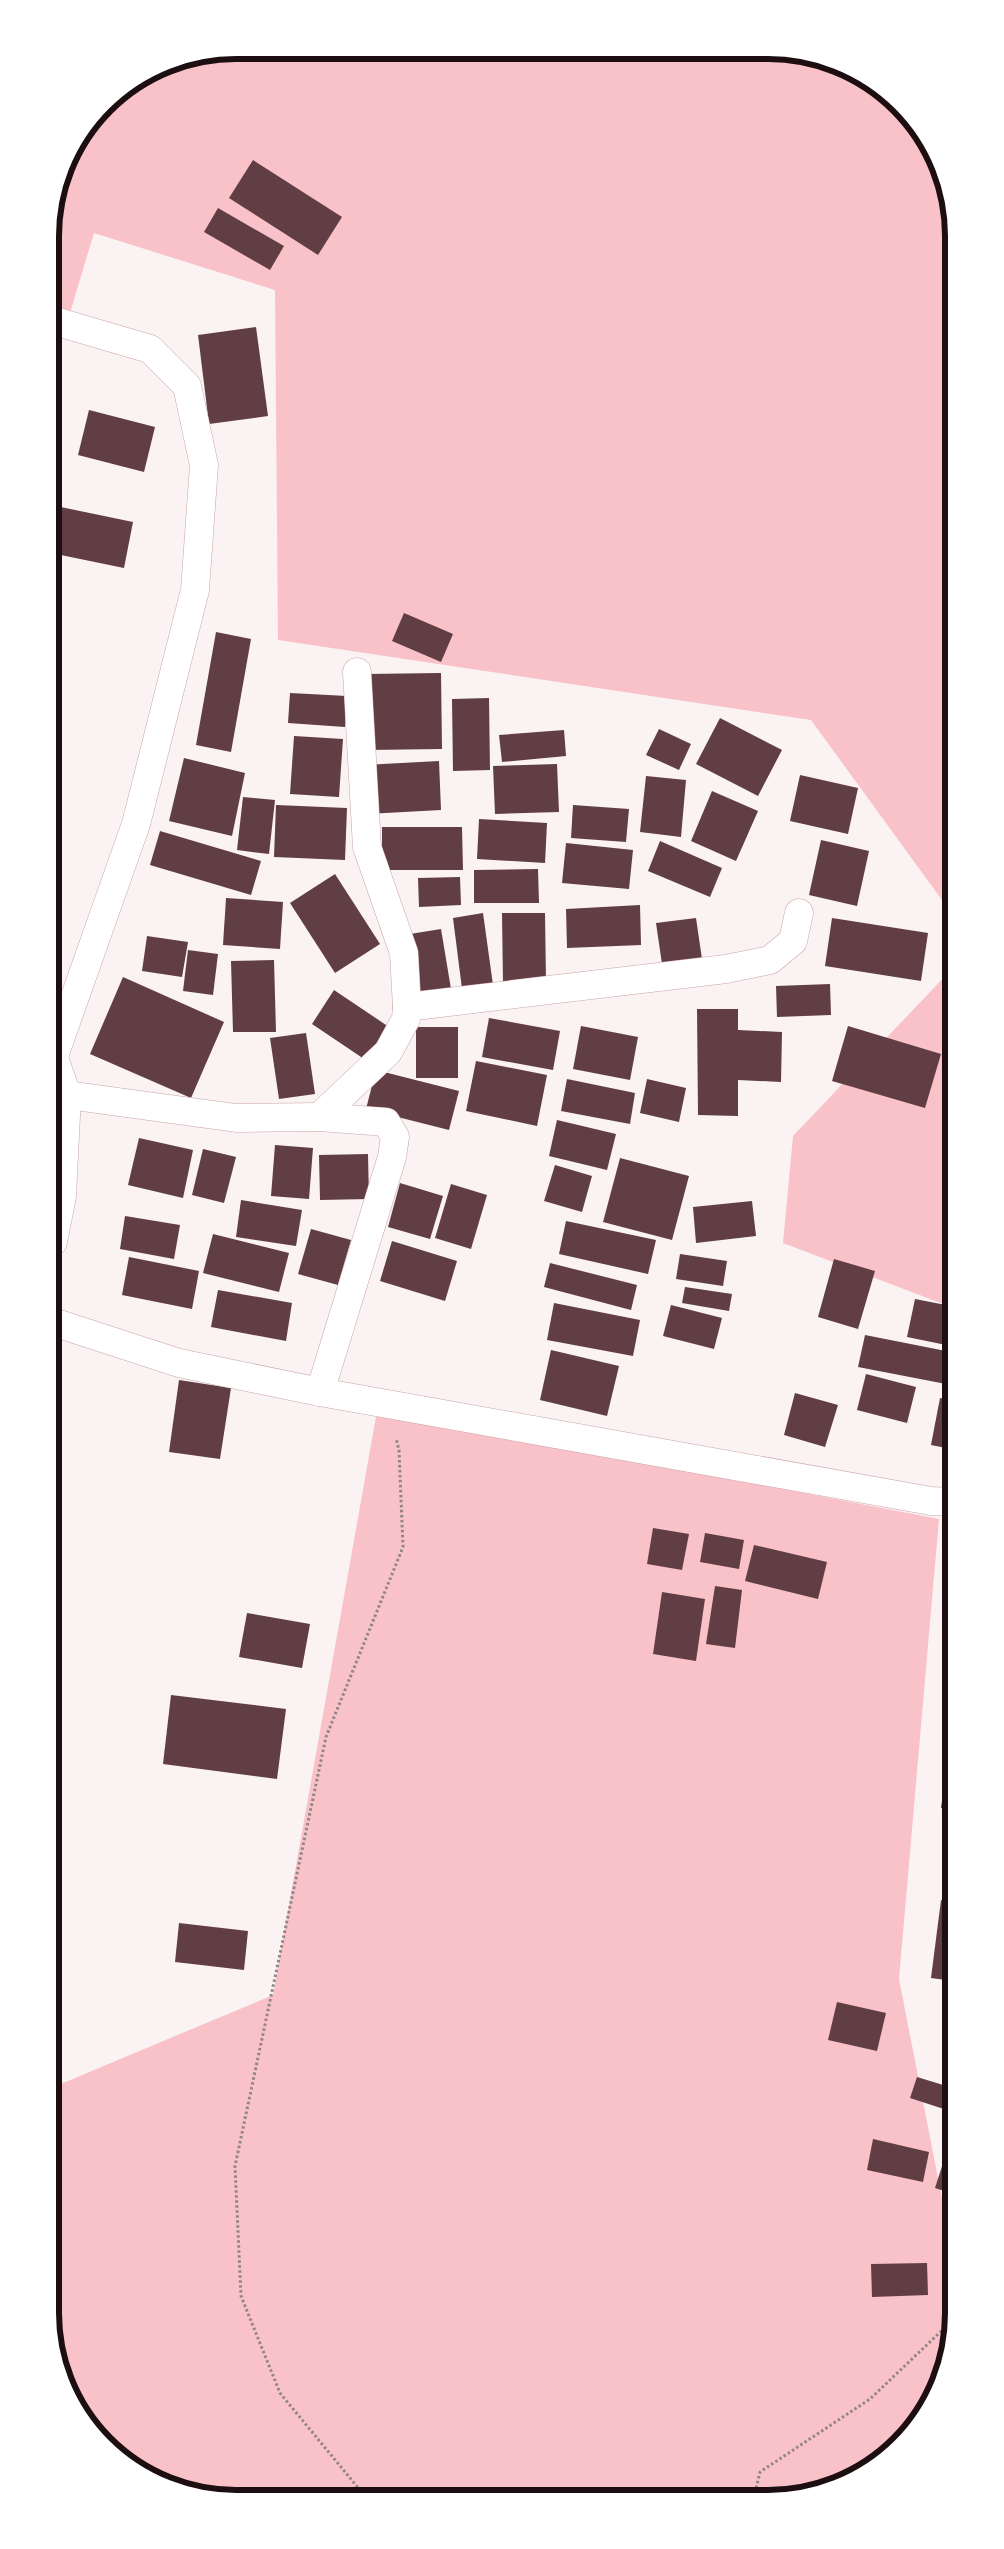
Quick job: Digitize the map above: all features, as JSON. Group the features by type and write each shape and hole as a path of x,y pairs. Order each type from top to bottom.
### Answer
{"street":[{"path":"59,322 150,349 187,386 204,465 195,590 136,824 59,1039"},
{"path":"319,1117 388,1052 406,1019 404,953 367,847 357,672"},
{"path":"407,1007 716,971 770,960 794,941 798,913"},
{"path":"59,1073 67,1095 62,1196 59,1211"},
{"path":"67,1095 236,1118 319,1117 386,1122 395,1137 392,1157 320,1392"},
{"path":"59,1324 179,1363 320,1392 931,1502 945,1502"}],"path":[{"path":"360,2490 280,2393 241,2296 235,2166 326,1737 403,1547 399,1450 388,1404"},
{"path":"756,2490 760,2472 870,2399 945,2328"}],"shaded area":[{"path":"224,59 780,59 803,62 836,72 876,95 909,128 927,158 936,179 942,201 945,224 945,904 811,720 278,640 275,290 94,233 59,349 59,224 62,201 72,168 95,128 128,95 168,72 201,62"},
{"path":"945,976 945,1305 783,1243 793,1136"},
{"path":"377,1411 939,1519 899,1979 945,2214 945,2325 942,2348 936,2370 927,2391 909,2421 876,2454 836,2477 803,2487 780,2490 224,2490 201,2487 168,2477 128,2454 95,2421 83,2402 72,2381 62,2348 59,2325 59,2085 273,1995"}],"building":[{"path":"253,160 342,217 318,255 229,198"},
{"path":"218,208 284,246 270,270 204,232"},
{"path":"256,327 268,416 209,424 198,335"},
{"path":"89,410 155,427 144,472 78,455"},
{"path":"59,507 133,522 124,568 59,555"},
{"path":"404,613 453,634 441,662 392,641"},
{"path":"216,632 251,639 231,752 196,745"},
{"path":"441,673 442,749 367,750 366,674"},
{"path":"290,693 347,696 345,727 288,723"},
{"path":"489,698 490,770 453,771 452,699"},
{"path":"720,718 782,750 758,796 696,764"},
{"path":"659,729 691,744 679,770 646,755"},
{"path":"564,730 566,756 502,762 499,735"},
{"path":"294,736 343,739 339,797 290,794"},
{"path":"184,758 245,773 232,836 169,821"},
{"path":"439,761 441,810 367,814 364,765"},
{"path":"557,764 559,812 495,814 493,766"},
{"path":"800,775 858,788 848,834 790,821"},
{"path":"646,776 686,780 681,837 640,832"},
{"path":"712,791 758,811 736,861 691,841"},
{"path":"243,797 275,800 269,854 237,850"},
{"path":"276,805 347,808 345,860 274,857"},
{"path":"573,805 629,809 626,842 571,838"},
{"path":"479,819 547,823 545,863 477,859"},
{"path":"382,827 462,827 463,870 382,870"},
{"path":"160,831 261,861 251,895 150,865"},
{"path":"821,840 869,851 857,906 809,895"},
{"path":"660,841 722,868 710,897 648,871"},
{"path":"566,843 633,850 629,889 562,883"},
{"path":"538,869 539,903 474,903 474,870"},
{"path":"335,874 380,944 335,973 290,903"},
{"path":"460,877 461,905 419,907 418,878"},
{"path":"226,898 283,902 280,949 223,945"},
{"path":"640,905 641,945 567,948 566,909"},
{"path":"483,913 493,985 462,989 453,918"},
{"path":"502,913 545,913 546,983 503,984"},
{"path":"696,918 702,959 662,964 656,923"},
{"path":"832,918 928,933 921,981 825,966"},
{"path":"441,929 452,995 420,1000 410,934"},
{"path":"147,936 188,942 182,977 142,971"},
{"path":"188,950 218,954 213,995 183,991"},
{"path":"274,960 276,1032 233,1032 231,961"},
{"path":"123,977 224,1022 191,1098 90,1054"},
{"path":"830,984 831,1015 777,1017 776,986"},
{"path":"334,990 392,1029 370,1063 312,1024"},
{"path":"697,1009 738,1009 738,1030 782,1032 781,1082 738,1080 738,1116 698,1115"},
{"path":"489,1018 560,1031 553,1070 482,1057"},
{"path":"581,1026 638,1037 630,1080 573,1069"},
{"path":"848,1026 941,1054 925,1108 832,1081"},
{"path":"416,1027 458,1027 458,1078 416,1078"},
{"path":"306,1033 315,1094 279,1099 270,1038"},
{"path":"476,1061 547,1075 537,1126 466,1111"},
{"path":"376,1070 459,1091 449,1130 366,1109"},
{"path":"567,1079 635,1093 630,1124 561,1111"},
{"path":"647,1079 686,1088 679,1122 640,1113"},
{"path":"557,1120 616,1134 607,1170 549,1156"},
{"path":"139,1138 193,1150 183,1198 128,1185"},
{"path":"275,1145 313,1148 309,1199 271,1196"},
{"path":"203,1149 236,1157 224,1203 192,1195"},
{"path":"368,1154 369,1199 320,1200 319,1155"},
{"path":"620,1158 689,1176 672,1240 603,1222"},
{"path":"555,1165 592,1176 582,1212 544,1201"},
{"path":"400,1183 443,1196 430,1239 388,1227"},
{"path":"451,1184 487,1195 471,1249 435,1238"},
{"path":"241,1200 302,1210 296,1246 236,1237"},
{"path":"752,1201 756,1236 696,1243 693,1207"},
{"path":"125,1216 180,1225 174,1259 120,1249"},
{"path":"566,1221 656,1240 648,1274 559,1254"},
{"path":"311,1229 351,1240 338,1285 298,1274"},
{"path":"213,1234 289,1253 279,1292 203,1273"},
{"path":"392,1241 457,1261 445,1301 380,1281"},
{"path":"680,1254 727,1261 723,1286 676,1279"},
{"path":"129,1257 199,1271 192,1309 122,1295"},
{"path":"834,1259 875,1271 858,1329 818,1317"},
{"path":"550,1263 637,1285 631,1310 544,1287"},
{"path":"685,1287 732,1294 729,1311 682,1303"},
{"path":"218,1290 292,1303 286,1341 211,1327"},
{"path":"915,1299 945,1305 945,1345 907,1337"},
{"path":"554,1303 640,1320 633,1356 547,1340"},
{"path":"671,1305 722,1318 714,1349 663,1336"},
{"path":"865,1335 945,1351 945,1384 858,1367"},
{"path":"551,1350 619,1366 607,1416 540,1400"},
{"path":"866,1374 916,1387 907,1423 857,1410"},
{"path":"179,1380 231,1388 220,1459 169,1452"},
{"path":"795,1393 838,1405 825,1447 784,1435"},
{"path":"940,1398 945,1399 945,1448 931,1445"},
{"path":"653,1528 689,1534 682,1570 647,1564"},
{"path":"705,1533 744,1540 739,1569 700,1562"},
{"path":"754,1545 827,1562 818,1599 745,1581"},
{"path":"715,1586 742,1590 735,1648 706,1644"},
{"path":"662,1592 705,1599 696,1661 653,1654"},
{"path":"247,1613 310,1624 302,1668 239,1657"},
{"path":"171,1695 286,1709 277,1779 163,1764"},
{"path":"945,1778 945,1809 941,1808"},
{"path":"941,1900 945,1901 945,1980 931,1978"},
{"path":"179,1923 248,1931 244,1970 175,1962"},
{"path":"837,2002 886,2013 877,2051 828,2040"},
{"path":"917,2077 945,2086 945,2109 910,2098"},
{"path":"873,2139 929,2152 923,2182 867,2170"},
{"path":"945,2157 945,2191 935,2188"},
{"path":"927,2263 928,2295 872,2297 871,2264"}]}
